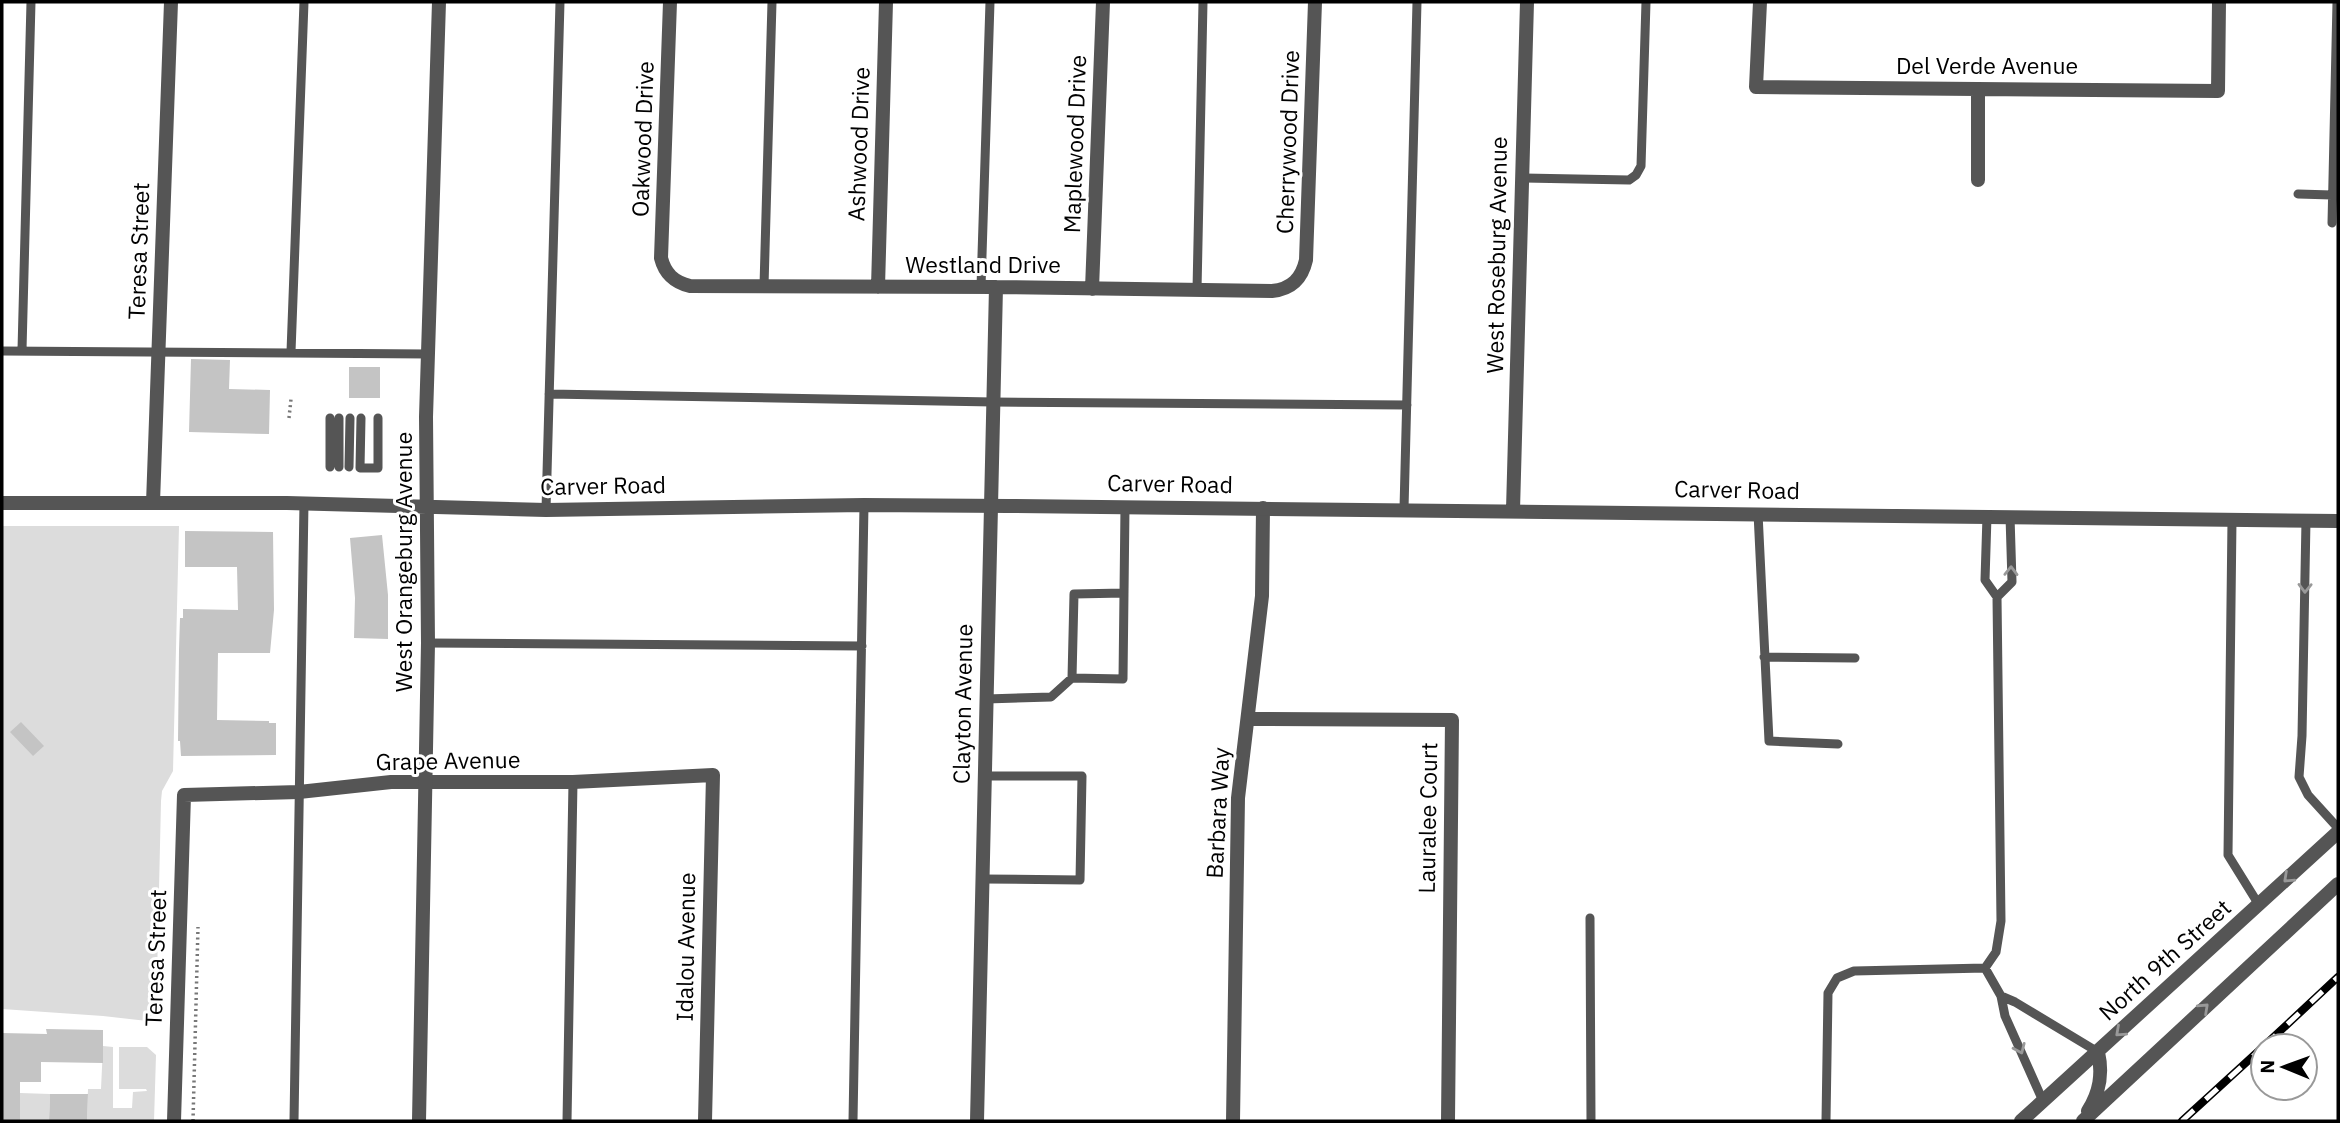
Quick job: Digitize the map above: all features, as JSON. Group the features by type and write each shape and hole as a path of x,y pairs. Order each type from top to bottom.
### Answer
{"street":[{"name":"Teresa Street","path":"153,503 171,2"},
{"name":"West Orangeburg Avenue","path":"419,1121 427,782 426,418 439,2"},
{"name":"Oakwood Drive","path":"670,2 662,258 670,276"},
{"name":"Ashwood Drive","path":"878,287 886,2"},
{"name":"Maplewood Drive","path":"1092,289 1102,2"},
{"name":"Cherrywood Drive","path":"1295,281 1301,276 1306,260 1315,2"},
{"name":"West Roseburg Avenue","path":"1513,510 1527,2"},
{"name":"Del Verde Avenue","path":"1760,2 1756,87 2218,91 2219,2"},
{"path":"1978,89 1978,180"},
{"name":"Westland Drive","path":"670,276 690,286 1272,291 1282,290 1295,281"},
{"name":"Clayton Avenue","path":"977,1121 993,402 989,287"},
{"name":"Carver Road","path":"2,503 304,503 547,510 864,505 1404,509 2338,521"},
{"name":"Barbara Way","path":"1233,1121 1238,798 1262,596 1263,508"},
{"name":"Lauralee Court","path":"1248,719 1452,720 1448,1121"},
{"name":"Grape Avenue","path":"184,795 299,792 387,782 573,782 713,775"},
{"name":"Idalou Avenue","path":"705,1121 713,775"},
{"name":"Teresa Street","path":"174,1121 184,795"},
{"name":"North 9th Street","path":"2021,1121 2338,830"},
{"path":"2082,1121 2338,884"},
{"path":"2082,1121 2099,1090 2101,1069 2098,1052"}],"lane":[{"path":"22,351 31,2"},
{"path":"291,352 304,2"},
{"path":"547,510 560,2"},
{"path":"764,286 772,2"},
{"path":"989,287 990,2"},
{"path":"1197,290 1203,2"},
{"path":"1404,509 1417,2"},
{"path":"1521,178 1629,180 1636,175 1641,166 1646,2"},
{"path":"2332,223 2337,2"},
{"path":"2298,194 2332,195"},
{"path":"2,351 428,354"},
{"path":"549,394 993,402 1407,405"},
{"path":"334,467 335,418"},
{"path":"349,418 349,467"},
{"path":"361,418 360,468 377,468 378,418"},
{"path":"294,1121 304,503"},
{"path":"853,1121 864,505"},
{"path":"986,699 1051,697 1072,678 1123,679 1125,507"},
{"path":"1758,513 1769,741 1839,744"},
{"path":"1984,968 1996,952 2001,921 1997,597 1985,580 1987,516"},
{"path":"1997,597 2012,582 2010,516"},
{"path":"2232,520 2228,855 2259,905"},
{"path":"2306,520 2299,777 2308,795 2338,830"},
{"path":"1072,678 1074,594 1124,593"},
{"path":"428,643 862,646"},
{"path":"1764,657 1855,658"},
{"path":"982,879 1080,880 1082,776 984,776"},
{"path":"567,1121 573,782"},
{"path":"1590,918 1591,1121"},
{"path":"1984,968 2001,996 2005,1016 2043,1101"},
{"path":"1826,1121 1828,993 1837,978 1854,971 1984,968"},
{"path":"2001,996 2098,1052"}],"path":[{"path":"289,418 291,399"},
{"path":"193,1121 198,918"}],"shaded area":[{"path":"2,526 179,526 173,771 162,791 161,801 156,1022 2,1009"},
{"path":"103,1046 113,1047 113,1108 132,1108 133,1092 147,1091 119,1089 119,1047 147,1047 156,1055 154,1121 87,1121 88,1089 101,1089"},
{"path":"20,1093 50,1094 49,1121 20,1121"}],"building":[{"path":"191,359 230,360 229,389 270,390 269,434 189,432"},
{"path":"349,367 380,367 380,398 349,398"},
{"path":"185,531 273,532 274,610 270,653 218,653 217,720 276,723 276,755 181,756 178,741 179,650 180,618 183,618 183,609 238,610 237,567 185,567"},
{"path":"382,535 388,595 388,639 354,638 355,598 350,538"},
{"path":"21,722 44,746 33,756 10,732"},
{"path":"46,1029 103,1030 103,1063 41,1062 41,1082 20,1082 20,1121 2,1121 2,1033 47,1034"},
{"path":"50,1094 88,1094 87,1121 49,1121"}],"railway":[{"path":"2279,1032 2338,977"},
{"path":"2182,1121 2249,1060"}]}
